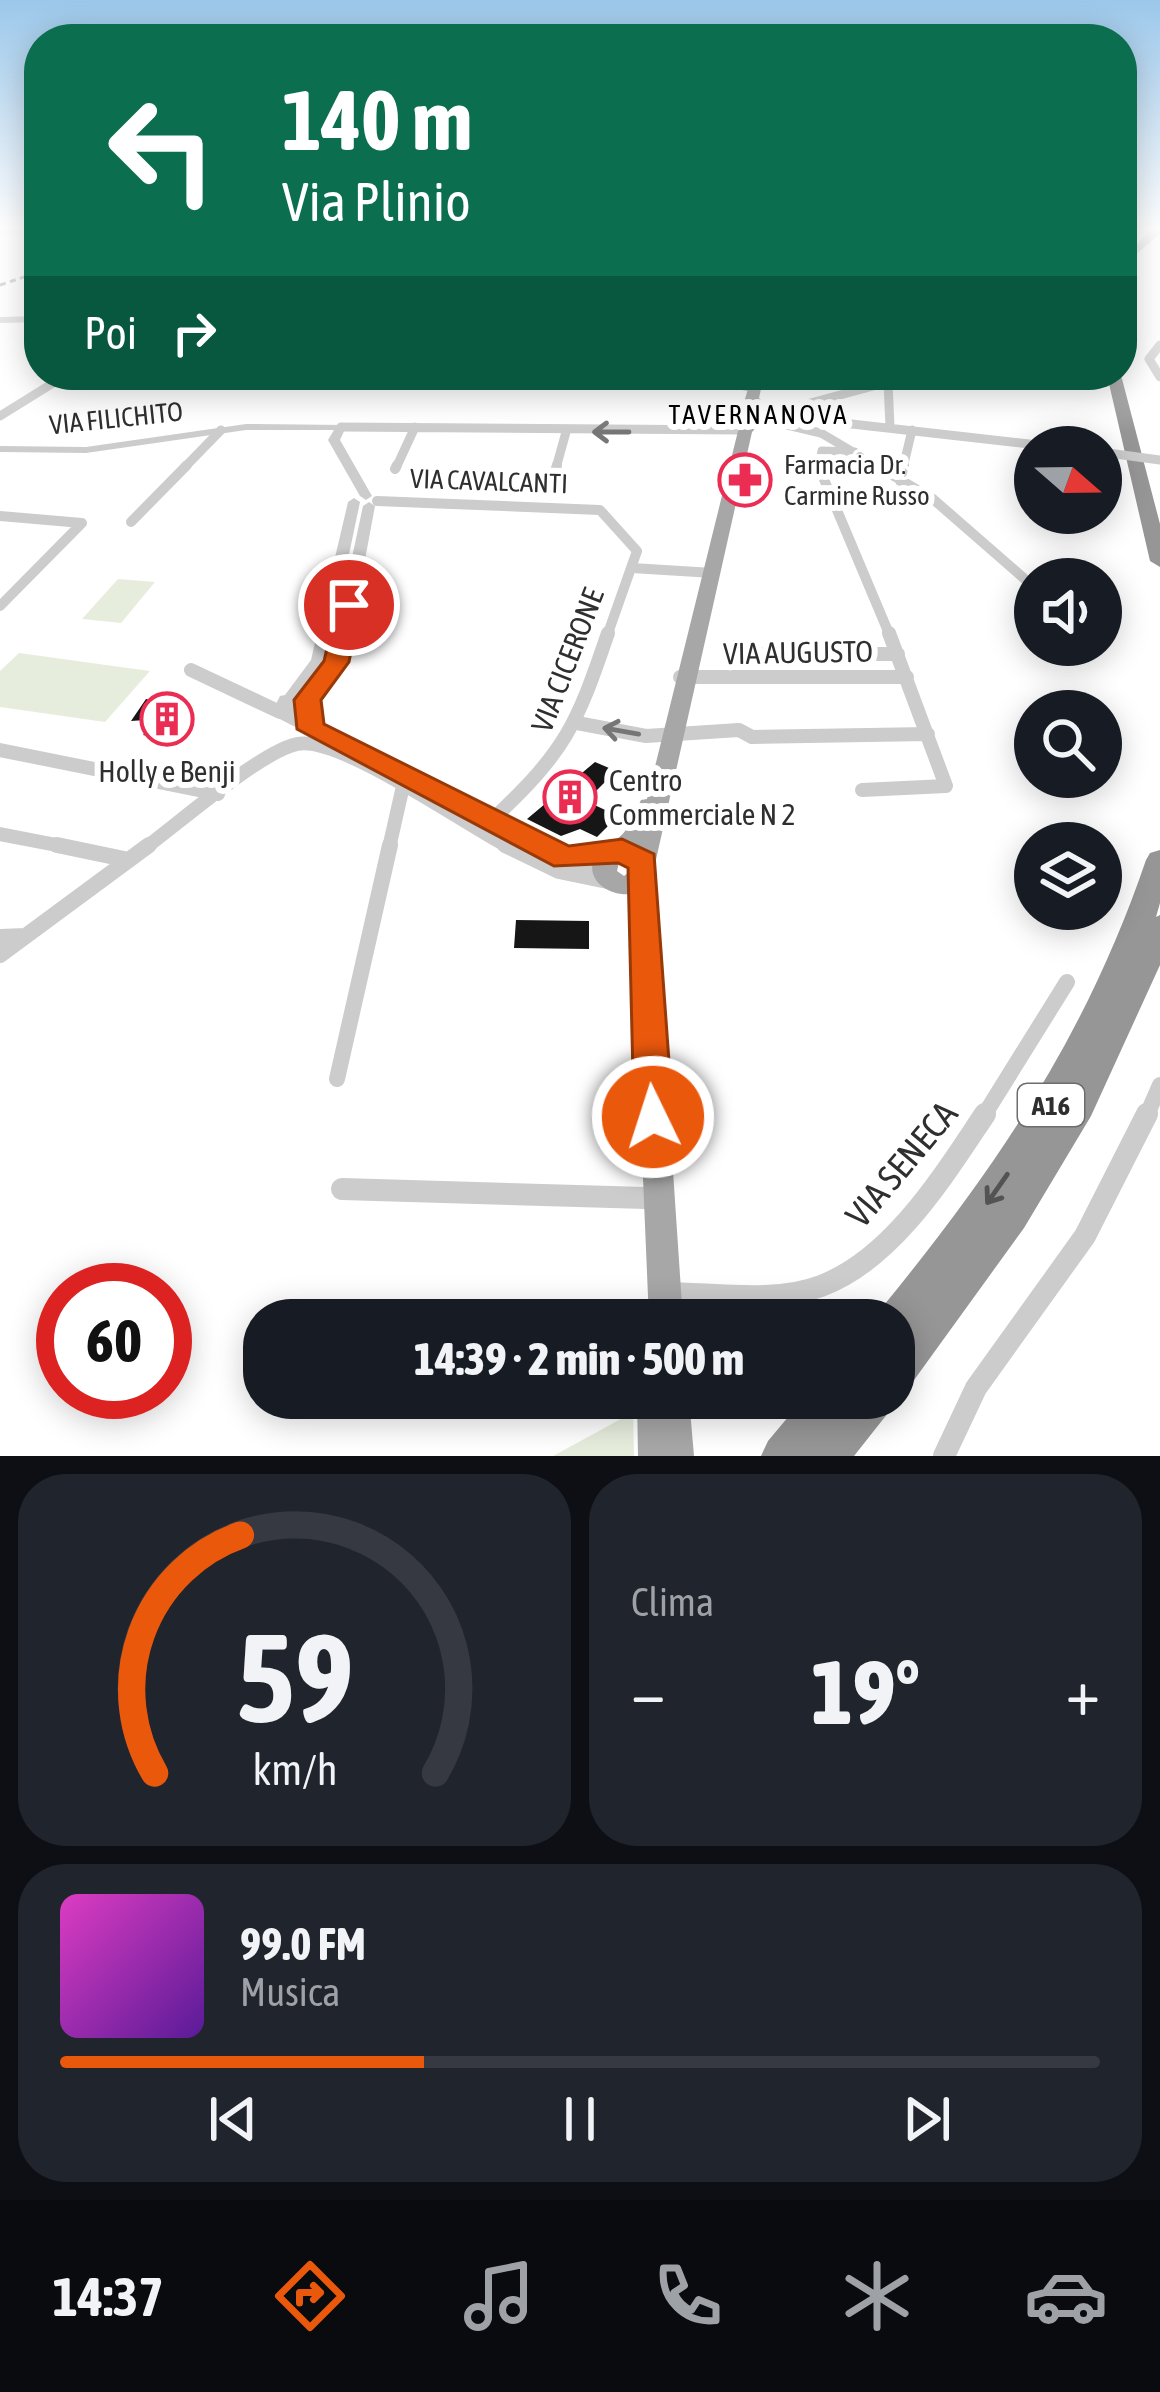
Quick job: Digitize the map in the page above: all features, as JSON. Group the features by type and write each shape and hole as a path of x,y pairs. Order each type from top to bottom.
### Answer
{"highway":[{"path":"1118,390 1160,561"},
{"path":"1128,390 1160,512"},
{"name":"A16","path":"913,1299 1000,1186 1075,1065 1126,957 1160,860"},
{"name":"A16","path":"915,1345 974,1270 1061,1138 1124,1020 1160,927"},
{"path":"783,1456 814,1419"},
{"path":"826,1456 856,1419"}],"main road":[{"path":"657,1299 620,868 671,735 709,573 755,418 754,390"},
{"path":"620,868 632,899 646,1198 657,1299"},
{"path":"656,1419 658,1456"},
{"path":"672,1419 675,1456"}],"street":[{"path":"1160,345 1149,359 1160,377"},
{"path":"0,416 42,390"},
{"path":"755,418 860,390"},
{"path":"888,390 890,427"},
{"path":"755,418 1014,442"},
{"path":"755,418 821,434 855,452 967,526 1014,570"},
{"name":"VIA FILICHITO","path":"0,448 86,450 221,430 301,426 566,432 755,418"},
{"path":"301,426 325,439 364,501"},
{"path":"395,469 415,427"},
{"path":"297,712 340,651 364,501 334,440 341,428"},
{"path":"131,522 221,430"},
{"path":"900,481 912,430"},
{"path":"554,475 566,432"},
{"path":"855,452 822,452 816,461 898,654 946,786 862,790"},
{"path":"1122,455 1160,460"},
{"name":"VIA CAVALCANTI","path":"364,501 600,510"},
{"name":"VIA CICERONE","path":"493,819 549,766 577,724 632,568 635,545 600,510"},
{"path":"0,516 82,523 0,606"},
{"path":"632,568 709,573"},
{"path":"734,653 898,654"},
{"path":"191,670 297,712 493,819 568,866"},
{"name":"VIA AUGUSTO","path":"684,677 907,677"},
{"path":"577,724 671,735 928,734"},
{"path":"0,955 284,747 305,742 324,745 568,866 620,868"},
{"path":"0,750 218,794"},
{"path":"337,1078 403,786"},
{"path":"0,835 129,860"},
{"path":"0,937 26,936"},
{"name":"VIA SENECA","path":"722,1299 818,1287 882,1246 989,1109 1067,982"},
{"path":"944,1456 962,1414 1053,1287 1106,1198 1160,1085"},
{"path":"342,1190 646,1198"}],"green space":[{"path":"118,579 155,582 121,623 82,619"},
{"path":"19,653 150,671 105,722 0,707 0,671"},
{"path":"621,1419 633,1419 634,1456 553,1456"}],"building":[{"name":"Holly e Benji","path":"146,699 177,706 171,712 180,714 157,738 143,735 159,719 131,721"},
{"name":"Centro Commerciale N 2","path":"595,762 616,771 586,801 618,816 597,837 580,829 561,836 527,819"},
{"path":"516,920 589,921 589,949 514,948"}],"place":[{"name":"Farmacia Dr. Carmine Russo","path":"745,480"},
{"name":"Holly e Benji","path":"167,719"},
{"name":"Centro Commerciale N 2","path":"570,797"}],"district":[{"name":"TAVERNANOVA","path":"759,414"}],"route":[{"path":"349,605 336,662 307,700 310,705 305,713 311,729 566,858 622,850 643,862 642,942 653,1117"}]}
